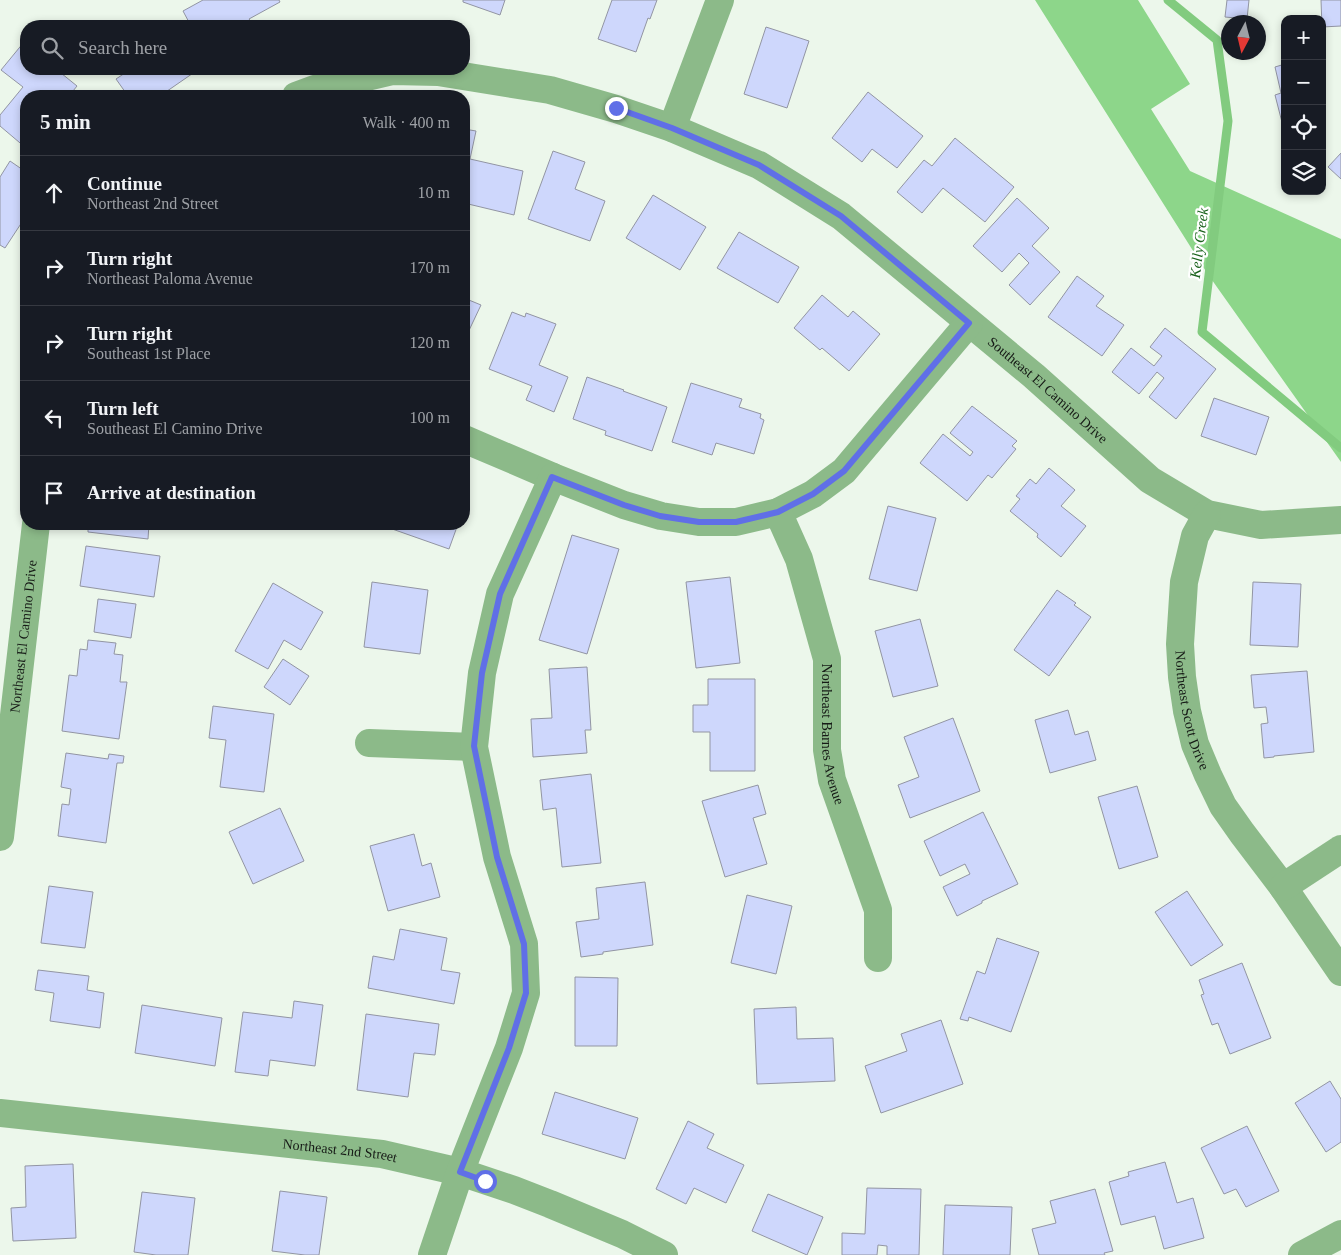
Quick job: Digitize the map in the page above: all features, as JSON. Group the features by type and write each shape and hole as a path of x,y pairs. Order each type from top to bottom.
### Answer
{"street":[{"path":"672,128 720,0"},
{"name":"Southeast El Camino Drive","path":"311,90 371,75"},
{"name":"Southeast El Camino Drive","path":"457,75 550,90 616,108 672,128 759,165 841,216 1034,376 1150,480 1207,514 1261,525 1341,520"},
{"path":"470,442 552,477 624,505 660,516 699,522 736,522 778,512 813,494 844,471 969,323"},
{"path":"432,1255 460,1172 509,1048 526,993 524,944 497,857 474,746 482,673 500,594 552,477"},
{"name":"Northeast Barnes Avenue","path":"778,512 799,559 827,659 827,750 832,780 878,910 878,958"},
{"name":"Northeast Scott Drive","path":"1207,514 1194,536 1184,582 1180,644 1182,678 1195,744 1223,806 1283,887 1341,972"},
{"name":"Northeast El Camino Drive","path":"0,837 35,530"},
{"path":"369,743 474,746"},
{"path":"1283,887 1341,849"},
{"name":"Northeast 2nd Street","path":"0,1113 382,1154 460,1172 550,1204 622,1234 664,1255"},
{"path":"1302,1255 1341,1234"}],"green space":[{"path":"1035,0 1138,0 1190,84 1151,109 1190,171 1341,239 1341,462 1207,273"}],"building":[{"path":"203,0 279,0 280,2 250,20 188,20 183,11"},
{"path":"463,0 505,0 500,15 463,2"},
{"path":"612,0 657,0 650,19 648,18 636,52 598,39"},
{"path":"1227,0 1249,0 1247,15 1225,15"},
{"path":"1321,0 1341,0 1341,26 1326,27 1326,15 1322,15"},
{"path":"766,27 809,41 787,108 744,94"},
{"path":"20,47 20,75 63,75 77,86 74,90 21,90 23,87 1,70"},
{"path":"1281,65 1281,93 1275,67"},
{"path":"122,75 190,75 169,90 124,90 116,79"},
{"path":"20,91 20,143 0,126 0,115"},
{"path":"868,92 923,136 897,168 872,149 862,162 832,138"},
{"path":"1281,93 1281,118 1275,95"},
{"path":"470,130 476,131 470,159"},
{"path":"955,138 1014,187 985,222 943,188 922,213 897,192 924,160 932,166"},
{"path":"553,151 585,162 575,189 605,201 590,241 528,219"},
{"path":"1341,153 1341,179 1328,167"},
{"path":"470,159 523,171 514,215 470,204"},
{"path":"10,161 20,168 20,225 5,248 0,245 0,177"},
{"path":"653,195 706,227 680,270 626,238"},
{"path":"1017,198 1049,228 1032,246 1060,272 1030,305 1009,285 1029,263 1019,253 1002,272 973,246"},
{"path":"739,232 799,267 778,303 717,268"},
{"path":"1077,276 1104,296 1096,306 1124,325 1102,356 1048,317"},
{"path":"822,295 848,317 853,311 880,334 849,371 794,328"},
{"path":"470,300 481,305 470,328"},
{"path":"512,312 525,317 526,313 556,324 539,365 568,377 554,412 526,400 532,386 489,369"},
{"path":"1165,328 1216,369 1176,419 1149,397 1164,378 1157,372 1139,394 1112,372 1131,348 1154,366 1162,356 1150,347"},
{"path":"587,377 667,407 652,451 605,435 606,431 573,419"},
{"path":"691,383 742,399 739,407 761,414 760,418 764,420 754,454 716,443 712,455 672,442"},
{"path":"1214,398 1269,417 1256,455 1201,436"},
{"path":"972,406 1017,441 1012,446 1016,449 992,478 988,475 967,501 920,463 943,434 970,456 973,452 950,433"},
{"path":"1049,468 1075,490 1061,506 1086,526 1061,557 1037,537 1038,534 1010,511 1020,499 1016,496 1030,479 1036,484"},
{"path":"888,506 936,518 917,591 869,579"},
{"path":"88,530 149,530 148,539 88,532"},
{"path":"395,530 456,530 449,549"},
{"path":"572,535 619,549 587,654 539,640"},
{"path":"86,546 160,556 154,597 80,586"},
{"path":"730,577 740,663 696,668 686,582"},
{"path":"372,582 428,590 420,654 364,647"},
{"path":"1253,582 1301,584 1298,647 1250,645"},
{"path":"273,583 323,612 301,650 284,640 268,669 235,651"},
{"path":"1057,590 1076,603 1074,605 1091,617 1049,676 1014,650"},
{"path":"98,599 136,604 131,638 94,632"},
{"path":"920,619 938,686 893,697 875,631"},
{"path":"88,640 116,643 114,654 123,655 120,682 127,682 119,739 62,731 69,675 77,676 80,649 87,650"},
{"path":"283,659 309,676 290,705 264,687"},
{"path":"587,667 591,730 585,730 587,753 533,757 531,719 552,718 549,669"},
{"path":"1307,671 1314,752 1264,758 1261,724 1268,723 1266,707 1254,708 1251,675"},
{"path":"708,679 755,679 755,771 710,771 710,732 693,732 693,705 708,705"},
{"path":"213,706 274,714 264,792 220,787 226,740 209,738"},
{"path":"1068,710 1075,735 1088,731 1096,760 1050,773 1035,720"},
{"path":"953,718 980,791 910,818 898,785 919,777 904,737"},
{"path":"66,753 108,759 109,754 124,756 123,763 117,763 106,843 58,836 62,804 69,805 71,789 61,787"},
{"path":"591,774 601,863 562,867 556,808 543,810 540,780"},
{"path":"758,785 766,814 753,818 767,864 725,877 702,801"},
{"path":"1137,786 1158,857 1119,869 1098,797"},
{"path":"280,808 304,861 253,884 229,832"},
{"path":"983,812 1018,884 982,901 982,903 957,916 943,887 970,874 965,864 940,876 924,841"},
{"path":"414,834 422,866 431,863 440,897 388,911 370,846"},
{"path":"645,882 653,945 581,957 576,922 599,919 596,888"},
{"path":"49,886 93,892 85,948 41,943"},
{"path":"1187,891 1223,945 1191,966 1155,912"},
{"path":"747,895 792,906 776,974 731,963"},
{"path":"400,929 447,938 441,970 460,973 454,1004 368,988 373,956 394,960"},
{"path":"997,938 1039,952 1011,1032 969,1017 968,1021 960,1019 977,971 985,974"},
{"path":"1242,963 1271,1038 1230,1054 1218,1023 1212,1025 1201,995 1204,994 1199,980"},
{"path":"38,970 89,976 87,990 104,993 100,1028 50,1021 54,993 35,990"},
{"path":"575,977 618,978 617,1046 575,1046"},
{"path":"294,1001 323,1005 315,1066 270,1060 268,1076 235,1072 243,1012 292,1018"},
{"path":"142,1005 222,1018 215,1066 135,1053"},
{"path":"796,1007 797,1039 833,1038 835,1081 757,1084 754,1009"},
{"path":"366,1014 439,1024 435,1055 414,1053 408,1097 357,1090"},
{"path":"941,1020 963,1084 881,1113 865,1066 907,1051 901,1034"},
{"path":"1330,1081 1341,1099 1341,1142 1326,1152 1295,1103"},
{"path":"555,1092 638,1118 625,1159 542,1134"},
{"path":"688,1121 714,1134 707,1148 744,1165 726,1203 694,1188 686,1204 656,1189"},
{"path":"1247,1126 1279,1191 1246,1207 1236,1189 1224,1194 1201,1148"},
{"path":"1165,1162 1177,1203 1193,1198 1204,1238 1164,1249 1155,1216 1121,1225 1109,1182 1129,1176 1128,1172"},
{"path":"73,1164 76,1238 13,1241 11,1208 26,1207 25,1166"},
{"path":"867,1188 921,1189 919,1255 887,1255 887,1246 878,1245 877,1255 842,1255 842,1233 865,1234"},
{"path":"1095,1189 1113,1251 1104,1253 1105,1255 1039,1255 1032,1229 1056,1223 1050,1201"},
{"path":"280,1191 327,1197 319,1255 272,1251"},
{"path":"142,1192 195,1198 188,1255 156,1255 134,1252"},
{"path":"768,1194 823,1217 807,1255 752,1231"},
{"path":"945,1205 1012,1207 1010,1255 943,1255"}],"waterway":[{"name":"Kelly Creek","path":"1168,0 1217,40 1228,121 1202,332 1341,448"}],"route":[{"path":"485,1181 460,1172 509,1048 526,993 524,944 497,857 474,746 482,673 500,594 552,477 624,505 660,516 699,522 736,522 778,512 813,494 844,471 969,323 841,216 759,165 672,128 616,108"}]}
